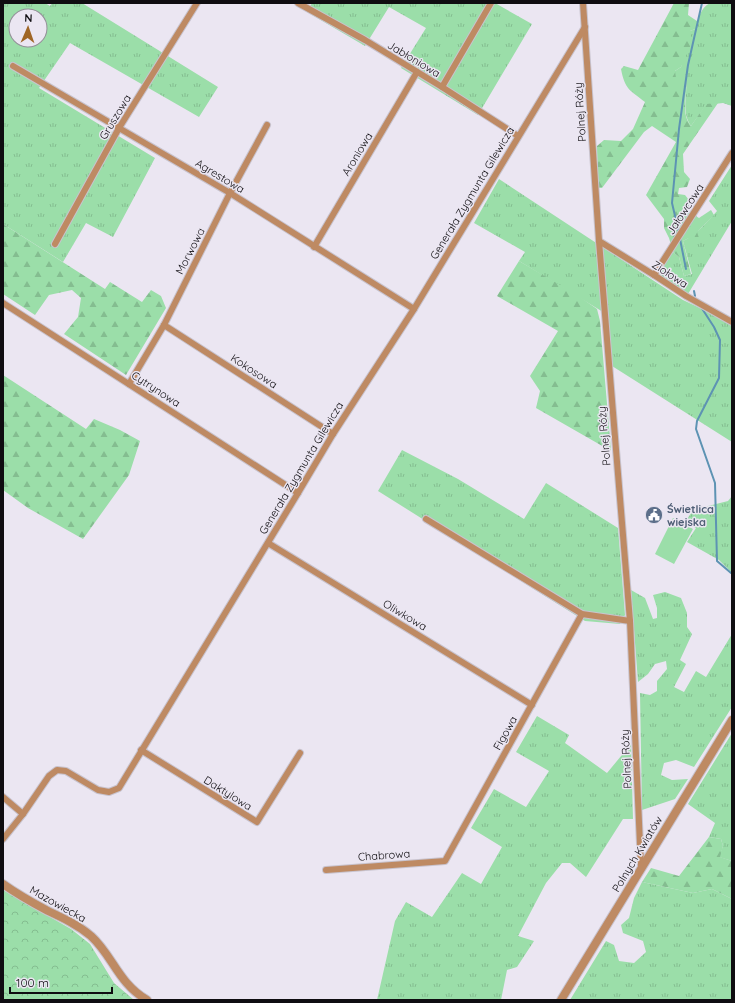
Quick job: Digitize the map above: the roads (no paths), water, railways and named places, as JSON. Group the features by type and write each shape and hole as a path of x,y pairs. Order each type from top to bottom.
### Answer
{"street":[{"name":"Gruszowa","path":"55,244 119,128 197,3"},
{"name":"Jabłoniowa","path":"298,3 365,40 518,136"},
{"path":"442,87 491,3"},
{"name":"Polnej Róży","path":"583,3 599,241 630,622 641,867"},
{"name":"Generała Zygmunta Gilewicza","path":"3,839 23,814 49,776 57,770 66,771 98,790 109,792 119,788 333,434 414,309 585,26"},
{"name":"Agrestowa","path":"13,66 230,193 414,309"},
{"name":"Aroniowa","path":"314,247 417,72"},
{"name":"Morwowa","path":"129,384 164,325 266,125"},
{"name":"Jałowcowa","path":"654,274 732,153"},
{"name":"Ziołowa","path":"599,241 654,274 686,296 732,322"},
{"name":"Cytrynowa","path":"3,303 298,493"},
{"name":"Kokosowa","path":"164,325 333,434"},
{"path":"426,519 582,614 630,622"},
{"name":"Oliwkowa","path":"268,543 532,705"},
{"name":"Figowa","path":"444,861 582,614"},
{"name":"Polnych Kwiatów","path":"561,1000 732,720"},
{"name":"Daktylowa","path":"141,750 257,822 300,753"},
{"path":"3,797 23,814"},
{"name":"Chabrowa","path":"326,870 444,861"},
{"name":"Mazowiecka","path":"3,884 31,902 86,932 97,942 126,984 137,994 147,1000"}],"waterway":[{"path":"679,233 672,203 679,129 688,65 702,3"},
{"path":"680,239 686,269"},
{"path":"694,291 695,296"},
{"path":"701,307 714,327 720,340 719,378 697,421 696,429 715,483 717,561 731,573"}],"place":[{"name":"Świetlica wiejska","path":"654,515"}]}
